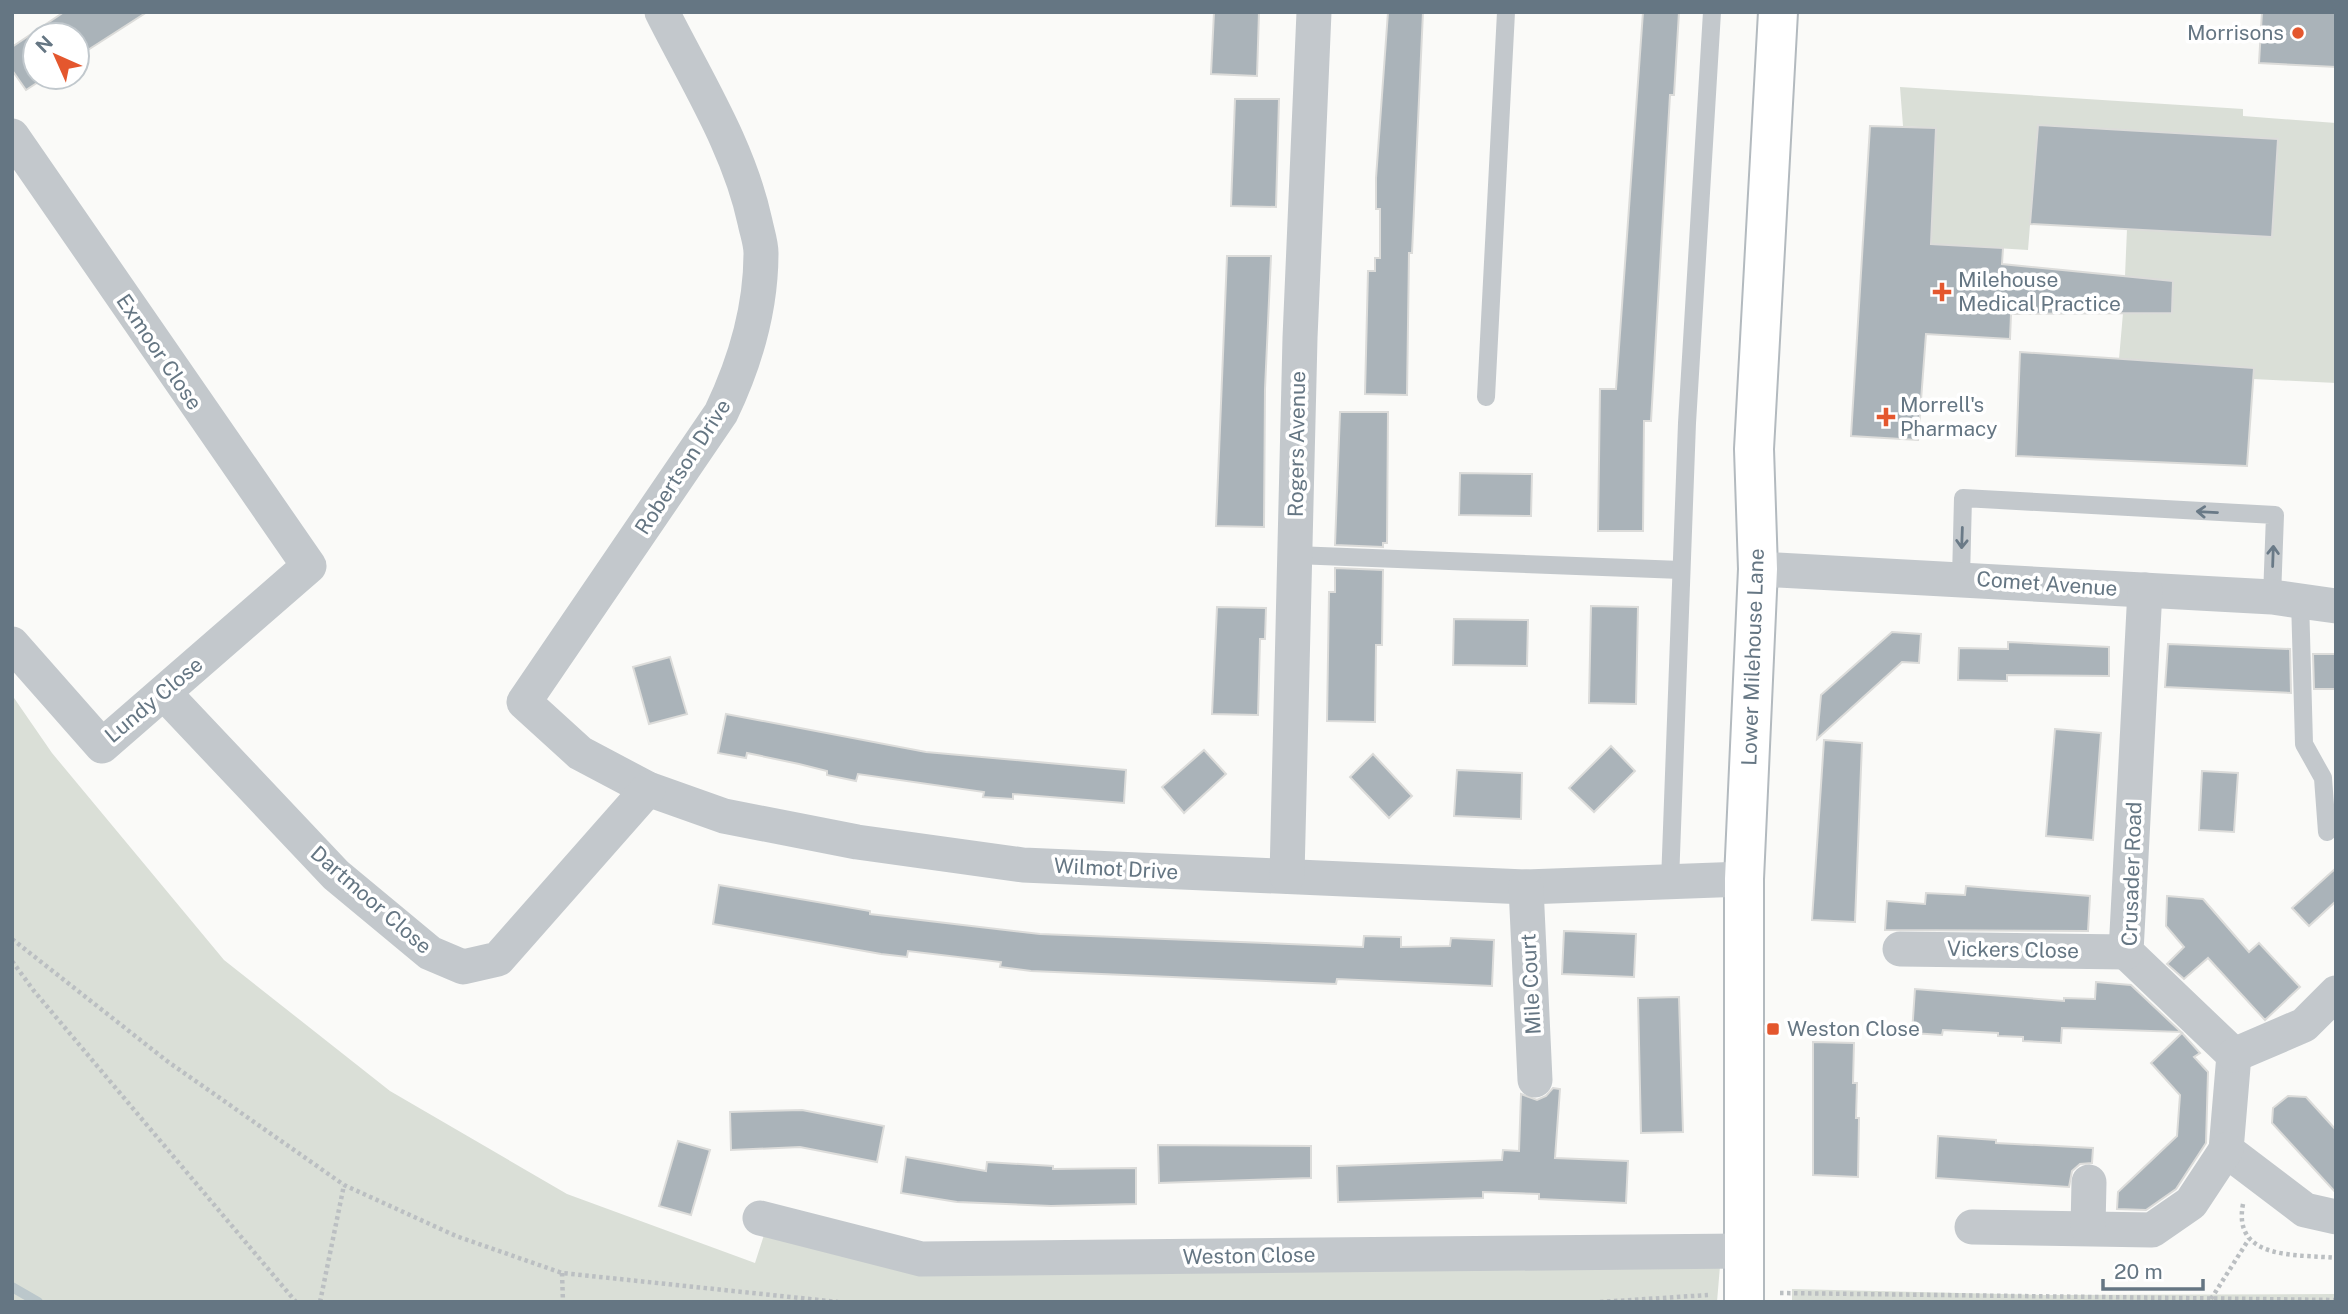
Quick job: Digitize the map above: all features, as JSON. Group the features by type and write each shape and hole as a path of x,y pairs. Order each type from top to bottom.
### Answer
{"main road":[{"name":"Lower Milehouse Lane","path":"1744,1297 1744,879 1758,569 1754,449 1779,12"}],"street":[{"name":"Robertson Drive","path":"524,702 721,412 738,376 751,338 761,252 751,202 736,157 662,12"},
{"name":"Rogers Avenue","path":"1287,876 1300,338 1314,12"},
{"name":"Exmoor Close","path":"12,136 256,495 309,566"},
{"name":"Lundy Close","path":"12,644 102,746 309,566"},
{"name":"Comet Avenue","path":"1758,569 1961,578 2286,598 2336,607"},
{"name":"Crusader Road","path":"2145,590 2126,952 2234,1055"},
{"name":"Dartmoor Close","path":"164,693 336,875 430,953 463,967 498,958 648,789"},
{"name":"Wilmot Drive","path":"524,702 580,753 648,789 723,816 898,848 1023,864 1526,887 1744,879"},
{"name":"Mile Court","path":"1526,887 1535,1080"},
{"name":"Vickers Close","path":"1900,949 2126,952"},
{"path":"1972,1227 2152,1230 2191,1203 2227,1150 2234,1055 2304,1025 2336,993"},
{"path":"2227,1150 2305,1210 2336,1217"},
{"path":"2088,1228 2089,1182"},
{"name":"Weston Close","path":"760,1219 921,1259 1742,1251"}],"lane":[{"path":"1486,397 1506,12"},
{"path":"1670,882 1687,423 1713,12"},
{"path":"1961,578 1963,498 2275,515 2304,744 2323,778 2327,832"},
{"path":"1295,555 1681,570"}],"path":[{"path":"12,939 167,1061 344,1185 456,1236 562,1273 838,1302"},
{"path":"12,961 34,991 296,1302"},
{"path":"2257,1171 2242,1206 2241,1222 2249,1239 2272,1252 2336,1258"},
{"path":"320,1302 344,1185"},
{"path":"2211,1299 2249,1239"},
{"path":"562,1273 563,1302"},
{"path":"1972,1302 1977,1296"},
{"path":"1600,1302 1744,1297 1977,1296 2336,1300"}],"shaded area":[{"path":"1900,87 2243,109 2243,116 2336,123 2336,383 2253,379 2253,368 2119,359 2123,313 2172,313 2125,276 2127,229 2272,237 2278,139 2038,125 2028,250 1931,244 1935,128 1903,126"},
{"path":"12,695 52,753 224,960 390,1091 567,1194 755,1263 764,1235 901,1268 1720,1266 1717,1302 12,1302"},
{"path":"1792,1289 2045,1295 2336,1294 2336,1302 1792,1302"}],"building":[{"path":"64,12 147,12 91,48 91,21 51,21"},
{"path":"1214,12 1259,12 1257,76 1211,74"},
{"path":"1388,12 1423,12 1412,253 1409,253 1407,395 1365,394 1368,271 1375,271 1375,258 1380,258 1380,209 1376,209 1376,178"},
{"path":"1643,12 1679,12 1674,95 1670,95 1651,421 1644,421 1643,531 1598,531 1600,389 1616,389"},
{"name":"Morrisons","path":"2262,12 2336,12 2336,67 2259,63"},
{"path":"21,41 21,83 12,70 12,47"},
{"path":"1235,99 1279,99 1276,207 1231,206"},
{"path":"2038,125 2278,139 2272,237 2030,224"},
{"name":"Milehouse Medical Practice","path":"1870,126 1936,128 1931,244 2003,248 2002,264 2173,281 2172,313 2011,314 2010,339 1926,334 1918,440 1851,436"},
{"path":"1227,256 1271,256 1265,389 1264,527 1216,526"},
{"path":"2020,352 2254,368 2247,466 2016,456"},
{"path":"1340,412 1388,412 1387,543 1383,543 1383,547 1335,545"},
{"path":"1460,473 1532,474 1531,516 1459,515"},
{"path":"1335,568 1383,570 1382,645 1376,645 1375,722 1327,721 1329,592 1335,592"},
{"path":"1591,606 1638,607 1636,704 1589,703"},
{"path":"1217,607 1266,608 1265,639 1260,639 1258,715 1212,714"},
{"path":"1454,619 1528,620 1527,666 1453,665"},
{"path":"1892,632 1921,634 1919,663 1902,662 1817,739 1821,695"},
{"path":"2008,642 2109,647 2109,676 2007,675 2007,681 1958,680 1959,648 2008,649"},
{"path":"2168,644 2290,649 2291,693 2165,687"},
{"path":"2313,654 2336,654 2336,689 2314,689"},
{"path":"670,657 687,714 649,724 633,667"},
{"path":"726,714 926,752 1126,770 1124,803 1013,794 1013,799 983,797 984,792 858,774 856,781 827,775 827,771 747,753 746,758 718,753"},
{"path":"2055,729 2101,733 2093,840 2046,836"},
{"path":"1824,740 1862,743 1855,922 1812,920"},
{"path":"1611,746 1635,771 1594,812 1569,788"},
{"path":"1204,750 1226,774 1184,813 1162,787"},
{"path":"1373,754 1412,796 1389,818 1350,777"},
{"path":"1457,770 1522,773 1521,819 1454,816"},
{"path":"2202,771 2238,773 2234,832 2199,830"},
{"path":"2336,868 2336,901 2309,926 2292,908"},
{"path":"719,885 870,911 870,914 1040,934 1363,947 1364,936 1401,937 1401,947 1450,946 1451,938 1494,940 1492,986 1337,979 1336,984 1031,971 1000,967 1001,962 908,951 907,957 881,954 713,924"},
{"path":"1966,886 2090,896 2088,931 1885,930 1887,901 1925,904 1926,893 1965,895"},
{"path":"2167,896 2203,899 2249,952 2259,943 2300,987 2265,1020 2208,958 2184,979 2167,964 2184,947 2166,926"},
{"path":"1564,931 1636,934 1634,977 1562,974"},
{"path":"2096,982 2131,985 2181,1032 2062,1028 2061,1043 2023,1041 2023,1037 1998,1036 1998,1033 1943,1030 1942,1035 1912,1033 1915,989 2064,1001 2064,998 2095,999"},
{"path":"1679,997 1683,1132 1641,1133 1638,998"},
{"path":"2182,1033 2200,1053 2194,1057 2208,1072 2206,1143 2176,1189 2146,1210 2117,1209 2118,1192 2177,1136 2180,1095 2151,1063"},
{"path":"1813,1042 1854,1043 1853,1083 1857,1083 1856,1118 1859,1118 1858,1177 1813,1175"},
{"path":"1553,1088 1560,1089 1555,1158 1628,1161 1626,1203 1539,1199 1539,1194 1483,1192 1483,1198 1338,1202 1337,1166 1502,1160 1503,1150 1519,1151 1521,1094 1537,1100 1546,1096"},
{"path":"2288,1096 2306,1097 2336,1130 2336,1193 2272,1123 2273,1108"},
{"path":"802,1110 884,1126 877,1162 800,1147 731,1150 730,1112"},
{"path":"1938,1136 1996,1140 1996,1143 2093,1148 2092,1163 2080,1164 2072,1171 2069,1187 1936,1178"},
{"path":"678,1141 710,1150 691,1215 659,1206"},
{"path":"1158,1145 1311,1146 1311,1178 1159,1183"},
{"path":"906,1157 986,1171 987,1162 1053,1166 1053,1169 1136,1168 1136,1204 1051,1206 957,1202 901,1193"}],"waterway":[{"path":"12,1287 38,1302"}],"place":[{"name":"Morrisons","path":"2298,33"},
{"name":"Milehouse Medical Practice","path":"1942,292"},
{"name":"Morrell's Pharmacy","path":"1886,417"},
{"name":"Weston Close","path":"1773,1029"}]}
